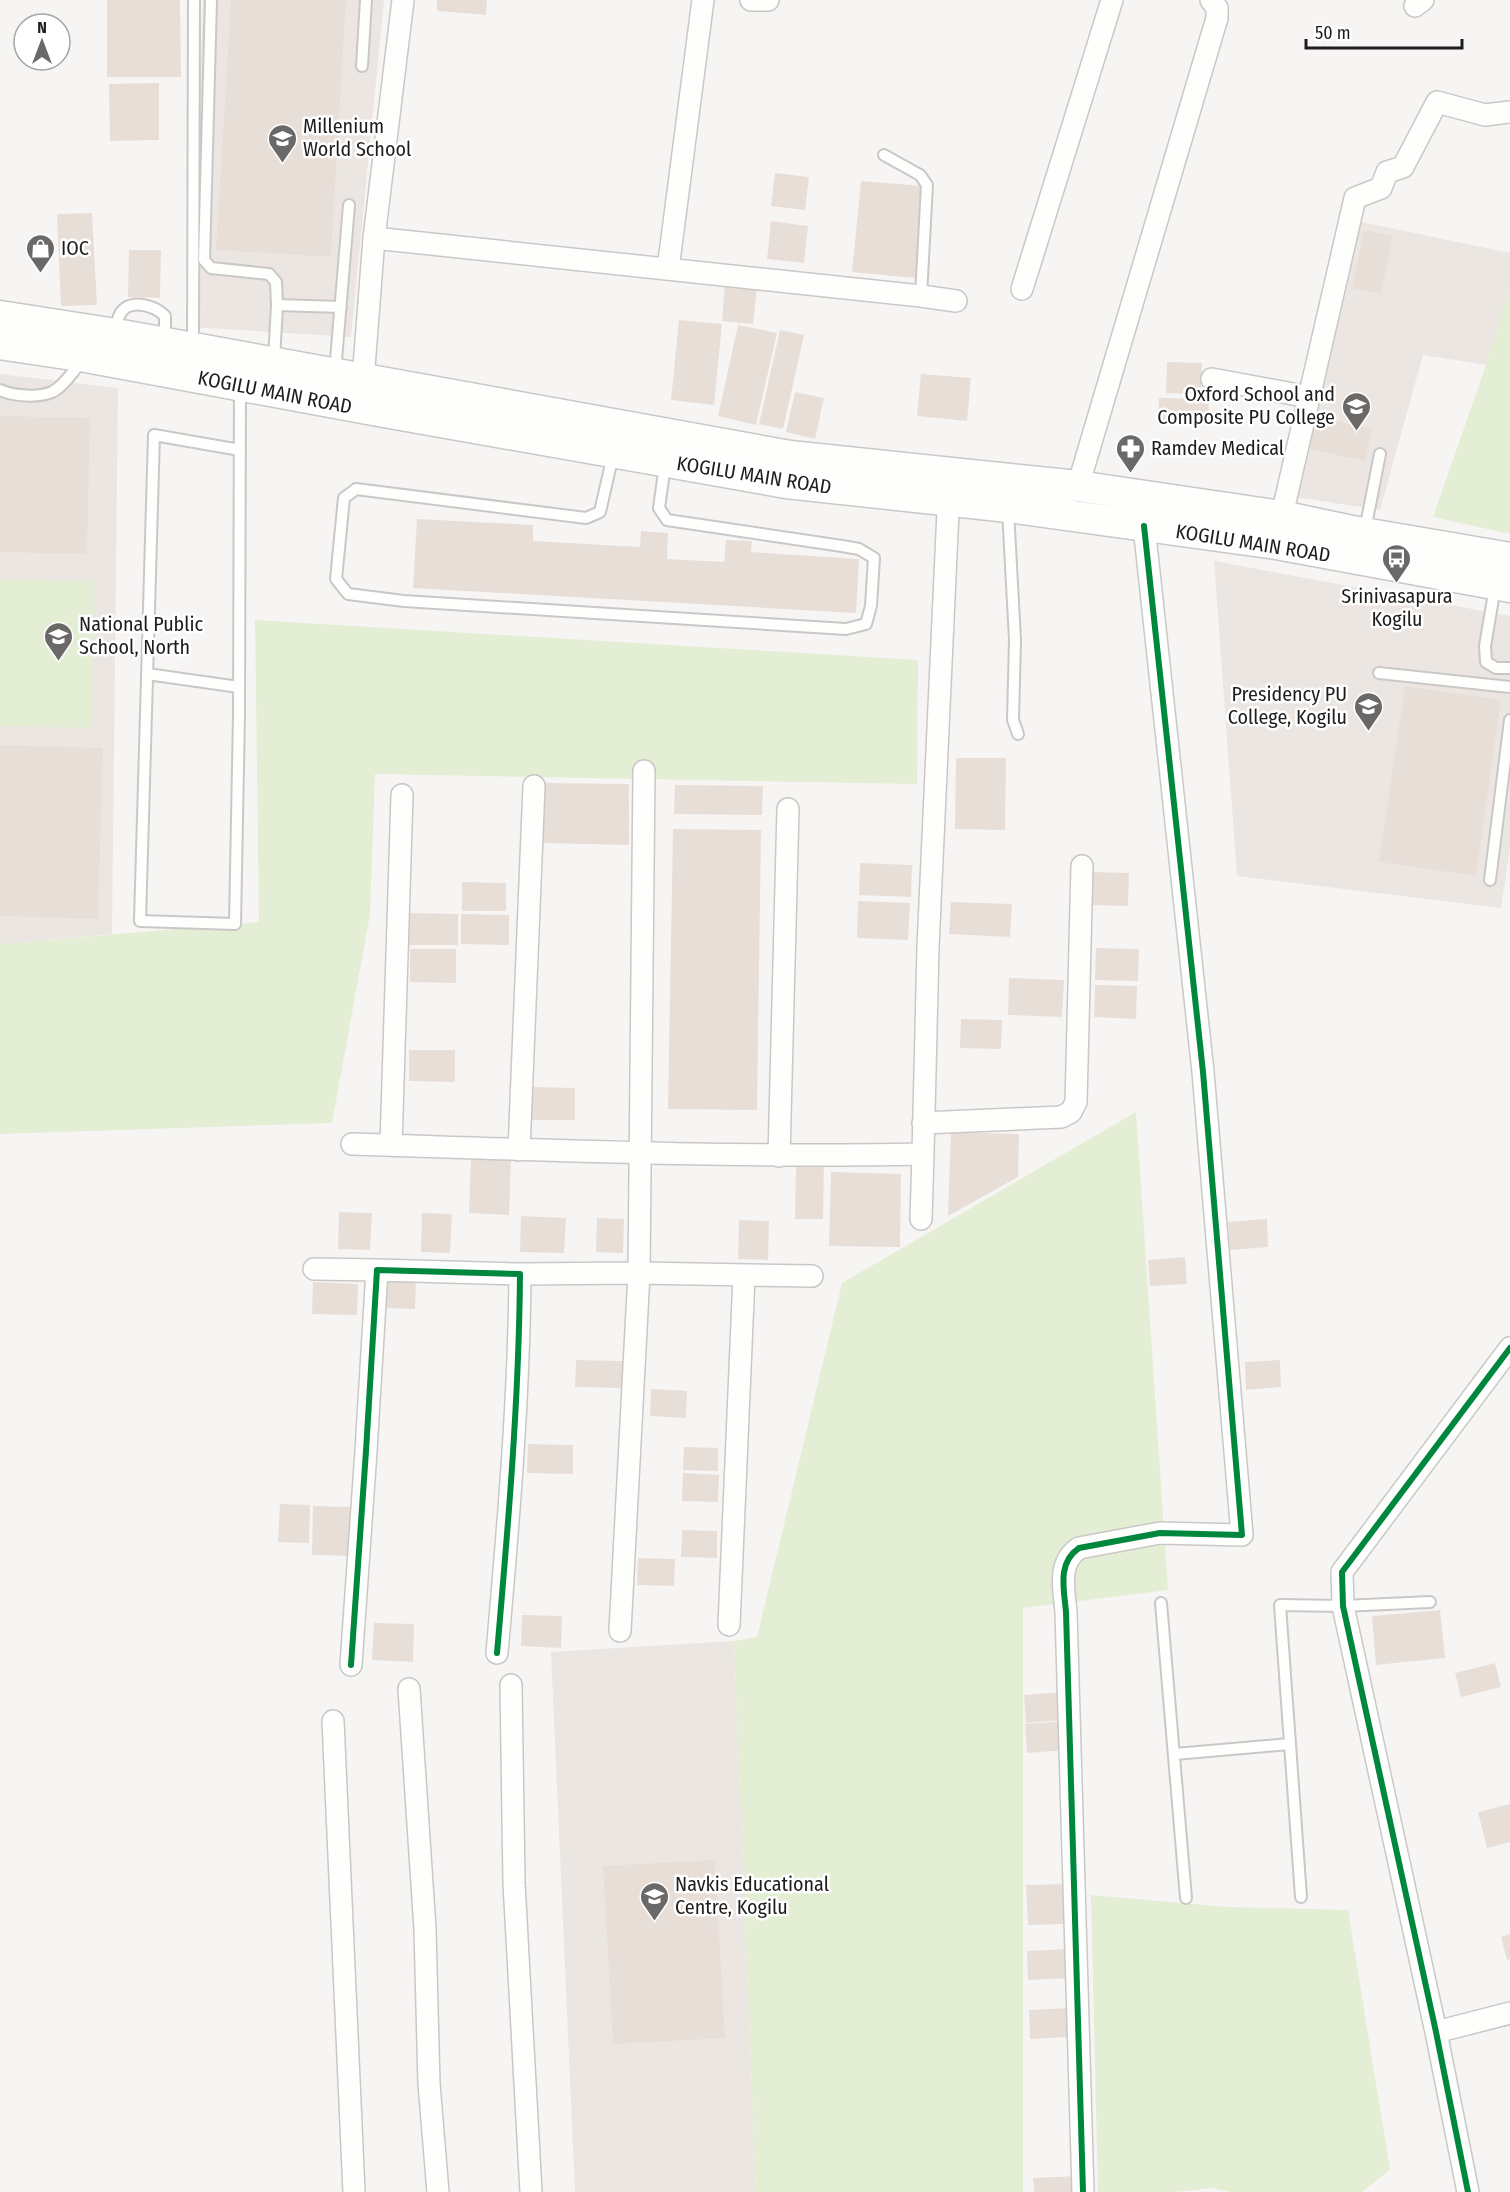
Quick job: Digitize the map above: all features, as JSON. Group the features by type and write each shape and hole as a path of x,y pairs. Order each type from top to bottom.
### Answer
{"main road":[{"name":"KOGILU MAIN ROAD","path":"0,316 116,334 790,456 950,487 1008,507 1144,526 1364,533 1510,558"},
{"name":"KOGILU MAIN ROAD","path":"0,344 86,357 786,483 950,487 1078,486 1278,530 1503,586"}],"street":[{"path":"349,378 375,238 403,0"},
{"path":"668,269 703,0"},
{"path":"751,0 768,0"},
{"path":"1022,289 1112,0"},
{"path":"1078,486 1217,18 1217,8 1211,0"},
{"path":"1278,530 1355,198 1381,188 1387,172 1403,167 1437,102 1485,115 1510,112"},
{"path":"375,238 956,301"},
{"path":"1212,379 1309,397"},
{"path":"921,1219 928,935 950,487"},
{"path":"1083,2192 1063,1570 1069,1555 1079,1548 1160,1533 1242,1535 1203,1072 1144,526"},
{"path":"620,1631 639,1273 644,771"},
{"path":"519,1150 534,786"},
{"path":"391,1145 402,795"},
{"path":"779,1156 789,809"},
{"path":"923,1123 1061,1117 1071,1112 1076,1102 1082,866"},
{"path":"352,1144 641,1154 779,1156 923,1154"},
{"path":"314,1269 520,1274 639,1273 812,1276"},
{"path":"351,1665 377,1270"},
{"path":"497,1653 516,1426 520,1274"},
{"path":"729,1625 744,1276"},
{"path":"1468,2192 1436,2032 1343,1606 1342,1572 1510,1348"},
{"path":"511,1685 514,1883 531,2192"},
{"path":"409,1689 425,1929 429,2084 438,2192"},
{"path":"333,1721 354,2192"},
{"path":"1436,2032 1510,2013"}],"lane":[{"path":"193,349 194,0"},
{"path":"211,0 204,260 211,268 269,274 276,282 277,305 273,364"},
{"path":"362,66 366,0"},
{"path":"884,155 920,176 927,185 921,296"},
{"path":"349,205 341,308 349,378"},
{"path":"277,305 341,308"},
{"path":"0,390 38,395 52,392 86,357"},
{"path":"240,385 240,450 239,687 235,924 140,921 154,435 240,450"},
{"path":"614,453 600,512 586,518 356,489 344,498 336,579 348,594 405,601 846,629 866,624 871,606 874,558 859,549 667,520 659,508 665,462"},
{"path":"1364,533 1380,454"},
{"path":"1008,507 1015,640 1013,720 1018,734"},
{"path":"1503,586 1485,646 1486,662 1496,668 1510,668"},
{"path":"1379,673 1510,687"},
{"path":"147,675 239,687"},
{"path":"1490,880 1510,720"},
{"path":"1300,1897 1280,1605 1343,1606 1430,1602"},
{"path":"1161,1603 1186,1898"},
{"path":"1175,1754 1289,1744"}],"shaded area":[{"name":"Millenium World School","path":"203,0 384,0 351,337 191,327"},
{"name":"Oxford School and Composite PU College","path":"1357,221 1510,253 1510,287 1486,365 1423,355 1380,510 1296,497"},
{"name":"National Public School, North","path":"0,374 118,388 112,934 0,944"},
{"name":"Presidency PU College, Kogilu","path":"1214,561 1510,616 1510,848 1501,908 1237,876"},
{"name":"Navkis Educational Centre, Kogilu","path":"734,1641 756,2192 575,2192 551,1652"}],"green space":[{"path":"1510,287 1510,534 1433,517 1486,365"},
{"path":"0,579 94,581 91,728 0,726"},
{"path":"255,620 918,660 917,784 375,774 370,914 332,1123 0,1134 0,944 259,922"},
{"path":"1136,1112 1168,1590 1023,1608 1023,2192 756,2192 734,1641 757,1637 842,1283"},
{"path":"1091,1895 1227,1907 1348,1910 1390,2170 1362,2192 1231,2192 1212,2188 1176,2192 1098,2192"}],"building":[{"path":"107,0 180,0 181,77 107,77"},
{"path":"231,0 346,0 331,257 216,250"},
{"path":"437,0 487,0 486,15 437,11"},
{"path":"159,83 159,140 110,141 109,84"},
{"path":"775,173 809,177 805,210 771,206"},
{"path":"861,181 923,186 915,278 852,272"},
{"path":"92,213 97,305 61,306 57,214"},
{"path":"771,221 808,226 804,263 767,259"},
{"path":"1364,230 1393,236 1381,294 1352,288"},
{"path":"129,250 161,250 160,298 128,297"},
{"path":"725,284 757,287 753,324 722,321"},
{"path":"679,320 722,324 714,405 671,400"},
{"path":"738,325 777,333 756,425 718,416"},
{"path":"780,330 804,335 783,429 759,424"},
{"path":"1167,362 1202,363 1201,394 1166,393"},
{"path":"921,374 971,378 967,421 917,416"},
{"path":"795,392 824,398 815,439 786,432"},
{"path":"1159,398 1209,399 1208,422 1158,420"},
{"path":"0,416 90,418 87,554 0,552"},
{"path":"1316,417 1372,429 1365,461 1310,449"},
{"path":"417,519 533,525 533,541 640,547 641,531 668,533 667,559 724,562 726,540 752,541 751,552 859,559 856,613 413,588"},
{"path":"1405,686 1501,700 1476,876 1379,862"},
{"path":"0,745 103,748 98,919 0,916"},
{"path":"956,758 1006,758 1005,830 955,829"},
{"path":"542,783 629,784 629,845 541,843"},
{"path":"675,785 763,786 762,815 674,814"},
{"path":"673,829 761,830 757,1110 668,1109"},
{"path":"860,863 912,865 911,897 859,895"},
{"path":"1093,872 1129,873 1128,906 1092,905"},
{"path":"462,882 506,883 506,911 462,911"},
{"path":"858,901 910,903 908,940 857,938"},
{"path":"951,902 1012,904 1010,937 949,934"},
{"path":"409,913 458,914 458,945 409,945"},
{"path":"461,914 509,915 509,945 461,944"},
{"path":"1096,948 1139,949 1138,981 1095,980"},
{"path":"410,949 456,949 456,983 410,982"},
{"path":"1009,978 1064,980 1062,1017 1008,1015"},
{"path":"1095,985 1137,986 1136,1019 1094,1017"},
{"path":"961,1019 1002,1020 1001,1049 960,1048"},
{"path":"409,1050 455,1050 455,1082 409,1081"},
{"path":"530,1087 575,1088 575,1120 530,1120"},
{"path":"951,1132 1019,1134 1018,1177 948,1216"},
{"path":"471,1157 511,1158 509,1215 469,1213"},
{"path":"796,1162 824,1162 823,1219 795,1219"},
{"path":"831,1172 901,1174 900,1247 829,1246"},
{"path":"339,1212 372,1213 370,1250 338,1249"},
{"path":"422,1213 452,1214 450,1253 421,1252"},
{"path":"521,1216 566,1218 564,1253 520,1252"},
{"path":"597,1218 624,1219 623,1253 596,1252"},
{"path":"1267,1219 1268,1247 1230,1250 1228,1222"},
{"path":"739,1220 769,1221 768,1260 738,1259"},
{"path":"1185,1257 1187,1284 1150,1286 1148,1260"},
{"path":"387,1277 416,1278 415,1309 386,1308"},
{"path":"313,1282 358,1284 357,1315 312,1314"},
{"path":"576,1360 623,1361 623,1388 575,1387"},
{"path":"1280,1360 1281,1387 1246,1390 1245,1362"},
{"path":"651,1389 687,1391 686,1418 650,1416"},
{"path":"528,1444 573,1445 573,1474 527,1473"},
{"path":"684,1447 718,1448 718,1471 683,1470"},
{"path":"683,1473 719,1475 718,1502 682,1501"},
{"path":"280,1504 310,1505 309,1543 278,1542"},
{"path":"313,1506 354,1507 352,1556 312,1555"},
{"path":"682,1530 717,1531 717,1558 681,1557"},
{"path":"638,1558 675,1559 674,1586 637,1585"},
{"path":"1440,1610 1445,1658 1376,1665 1372,1616"},
{"path":"522,1615 562,1616 561,1648 521,1646"},
{"path":"374,1623 414,1624 413,1662 372,1660"},
{"path":"1495,1663 1501,1687 1461,1697 1455,1673"},
{"path":"1064,1692 1066,1720 1026,1723 1024,1695"},
{"path":"1065,1721 1067,1750 1027,1753 1025,1724"},
{"path":"1510,1804 1510,1842 1487,1848 1478,1812"},
{"path":"715,1860 725,2038 613,2044 603,1866"},
{"path":"1064,1884 1066,1924 1028,1925 1026,1885"},
{"path":"1510,1934 1510,1959 1507,1960 1501,1937"},
{"path":"1068,1949 1070,1978 1028,1980 1027,1951"},
{"path":"1069,2008 1070,2037 1030,2039 1029,2010"},
{"path":"1078,2176 1078,2192 1034,2192 1033,2178"}],"cycle path":[{"path":"1083,2192 1066,1612 1063,1577 1067,1561 1079,1548 1160,1533 1242,1535 1203,1072 1144,526"},
{"path":"351,1665 377,1270 520,1274 515,1417 497,1653"},
{"path":"1468,2192 1436,2032 1343,1606 1342,1572 1510,1348"}],"place":[{"name":"Millenium World School","path":"282,164"},
{"name":"IOC","path":"40,274"},
{"name":"Oxford School and Composite PU College","path":"1356,432"},
{"name":"Ramdev Medical","path":"1130,474"},
{"name":"Srinivasapura Kogilu","path":"1397,584"},
{"name":"National Public School, North","path":"58,662"},
{"name":"Presidency PU College, Kogilu","path":"1368,732"},
{"name":"Navkis Educational Centre, Kogilu","path":"654,1922"}]}
